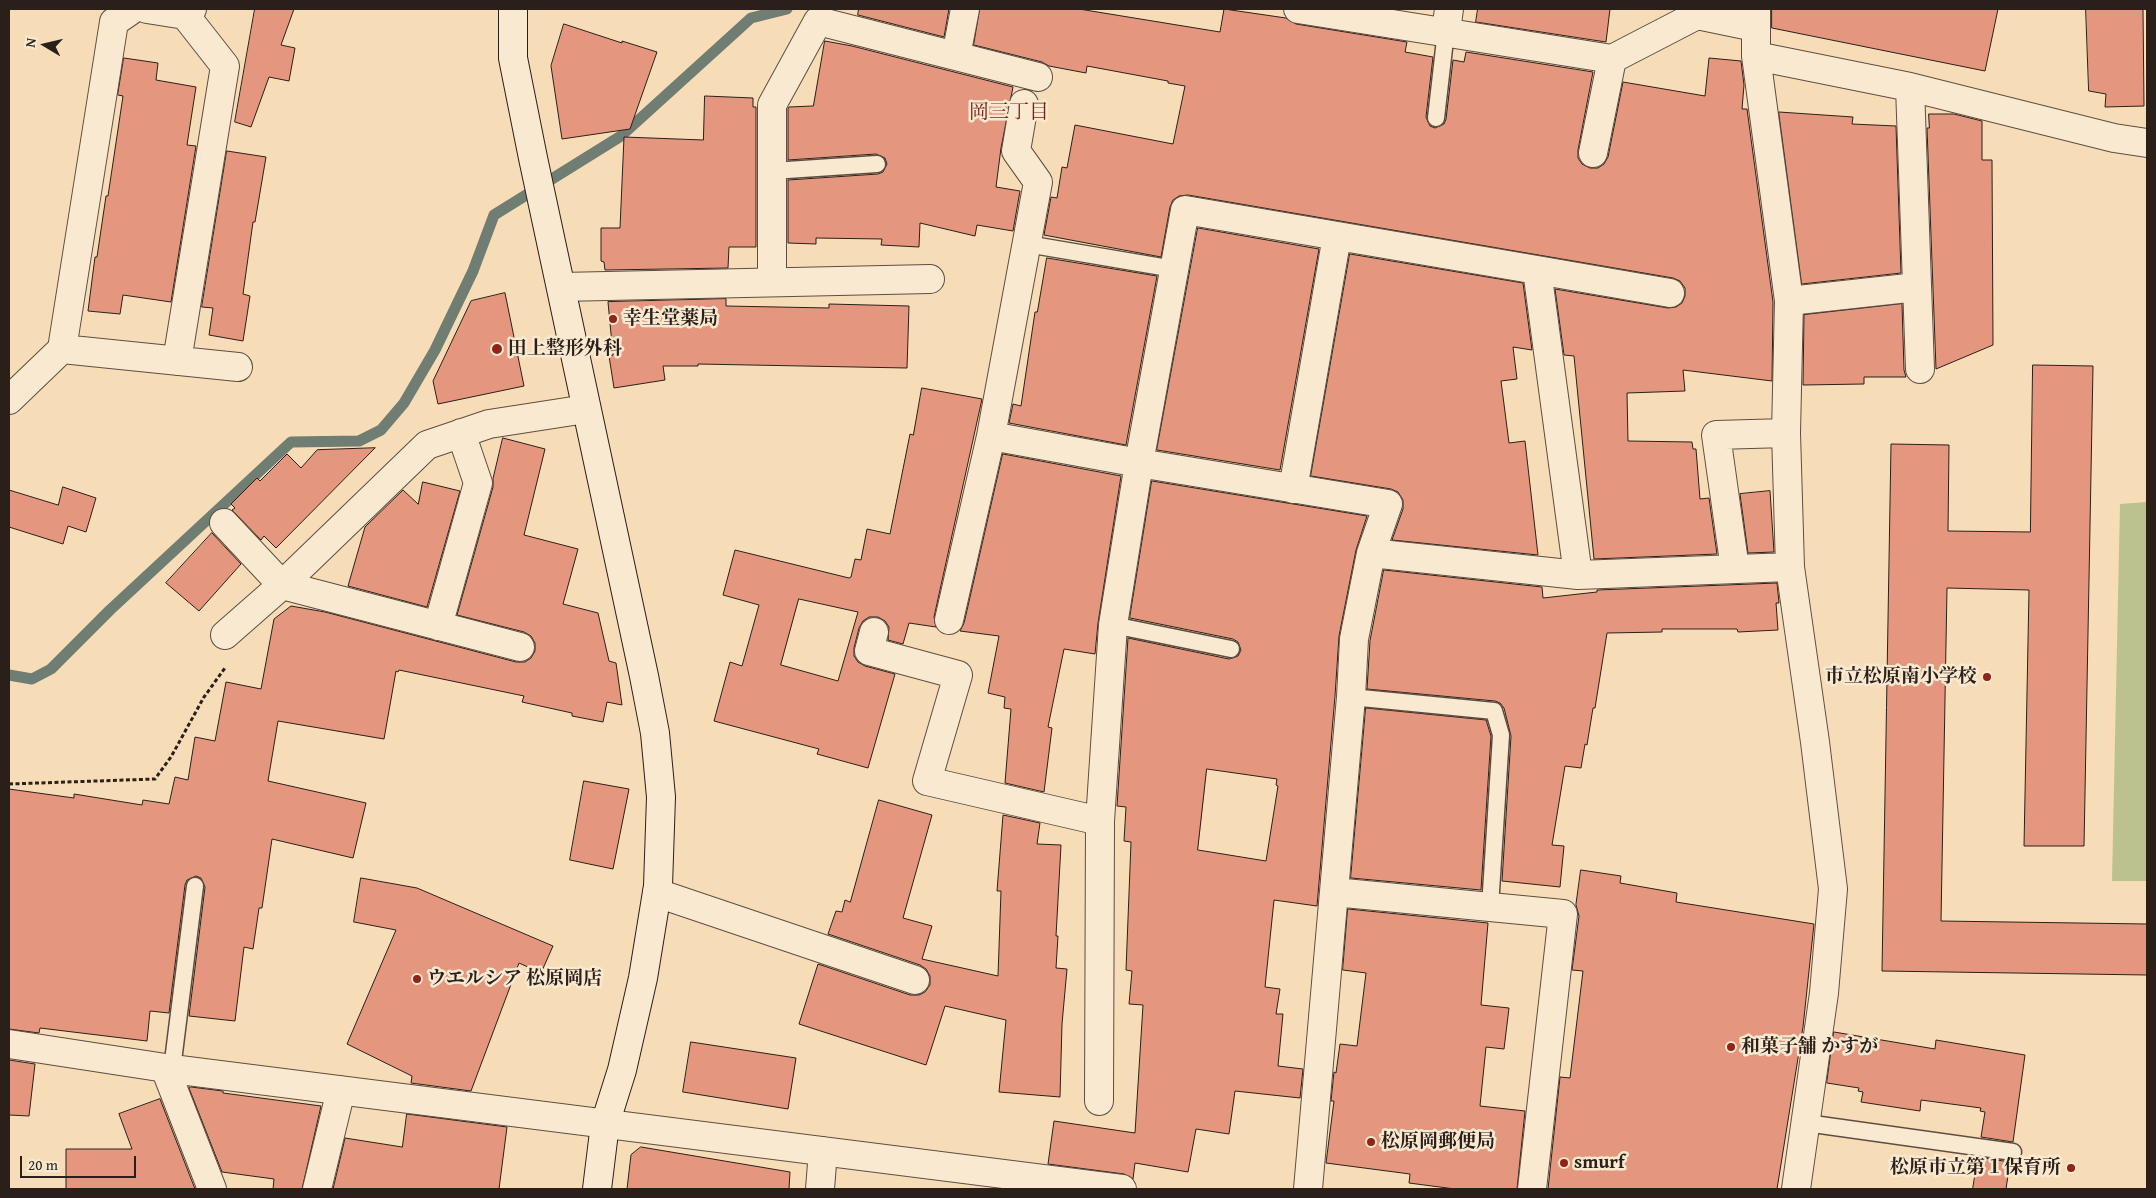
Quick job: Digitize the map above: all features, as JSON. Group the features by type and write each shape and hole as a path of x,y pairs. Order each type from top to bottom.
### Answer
{"street":[{"path":"9,400 62,349 114,22 133,9"},
{"path":"147,9 188,12 225,66 177,361"},
{"path":"513,9 513,58 654,733 661,797 657,893 642,978 622,1070 605,1124 597,1189"},
{"path":"956,56 965,9"},
{"path":"1298,9 1447,20 1612,59 1697,15 1756,18 1756,56 1789,301 1786,434 1790,567 1816,742 1833,889 1824,993 1796,1189"},
{"path":"772,282 772,105 818,21 1038,77"},
{"path":"1756,56 1910,87 2114,138 2147,143"},
{"path":"1593,153 1612,59"},
{"path":"1910,87 1920,369"},
{"path":"949,620 992,436 1038,182 1016,151 1024,104"},
{"path":"1099,1101 1100,821 1113,625 1139,463 1185,210 1670,293"},
{"path":"1293,489 1337,236"},
{"path":"1537,270 1578,574"},
{"path":"560,288 930,279"},
{"path":"1789,301 1917,287"},
{"path":"62,349 238,367"},
{"path":"225,635 282,585 427,445 489,424 586,409"},
{"path":"438,626 478,484 461,433"},
{"path":"1735,569 1716,436 1786,434"},
{"path":"992,436 1139,463 1388,504 1371,553 1354,639 1308,1189"},
{"path":"224,523 282,585 520,647"},
{"path":"1371,553 1578,574 1790,567"},
{"path":"874,632 869,651 958,675 927,781 1100,821"},
{"path":"1334,892 1563,914 1532,1189"},
{"path":"657,893 914,980"},
{"path":"9,1044 168,1068 1122,1189"},
{"path":"168,1068 212,1189"},
{"path":"317,1189 341,1090"},
{"path":"820,1189 823,1151"}],"lane":[{"path":"1436,118 1447,20"},
{"path":"772,171 877,164"},
{"path":"1027,244 1174,268"},
{"path":"1113,625 1231,649"},
{"path":"1350,697 1494,711 1500,735 1490,907"},
{"path":"168,1068 196,886"},
{"path":"1806,1123 2012,1152"}],"path":[{"path":"9,784 156,779 171,757 204,697 229,662"}],"green space":[{"path":"2147,502 2147,881 2112,881 2120,504"}],"building":[{"path":"255,9 294,9 281,45 295,48 289,81 269,77 251,127 235,122"},
{"path":"859,9 949,9 944,37 858,15"},
{"path":"980,9 1079,9 1220,32 1224,9 1286,18 1296,24 1407,42 1405,52 1433,57 1426,117 1430,126 1435,128 1444,124 1446,119 1453,60 1464,62 1466,52 1593,72 1578,150 1578,158 1582,164 1590,168 1598,168 1604,164 1608,157 1623,82 1705,96 1709,58 1741,61 1744,85 1742,109 1747,109 1773,302 1772,381 1683,370 1685,391 1627,393 1628,441 1692,442 1693,449 1696,449 1700,499 1709,498 1717,554 1594,559 1574,356 1564,355 1555,289 1668,308 1676,307 1682,303 1685,296 1685,288 1680,281 1673,278 1188,195 1179,196 1173,200 1161,257 1044,235 1051,197 1057,198 1062,167 1067,168 1075,125 1173,144 1185,86 1087,66 1086,73 1049,66 1042,62 974,45"},
{"path":"1478,9 1610,9 1606,42 1476,22"},
{"path":"1772,9 1998,9 1985,71 1772,28"},
{"path":"2086,9 2143,9 2144,106 2105,107 2106,94 2089,91"},
{"path":"564,24 657,52 630,129 562,139 551,66"},
{"path":"825,41 852,46 1013,87 1001,148 996,187 1020,191 1013,231 977,225 975,236 920,223 919,247 881,245 882,239 816,238 816,244 788,243 788,180 878,174 883,172 887,164 885,158 876,154 788,160 788,109 789,107 813,106"},
{"path":"124,58 158,63 156,80 196,87 187,145 196,146 171,302 123,295 120,314 88,311 95,257 97,257 106,196 108,196 123,96 118,95"},
{"path":"705,96 753,98 753,107 756,107 756,247 729,247 728,268 605,270 604,262 601,261 601,228 620,228 624,137 703,140"},
{"path":"1779,112 1853,117 1852,124 1896,126 1901,273 1802,284"},
{"path":"1929,114 1954,114 1982,121 1982,160 1992,160 1993,345 1936,369 1927,128 1929,128"},
{"path":"227,151 266,157 255,222 253,222 243,294 250,296 243,341 209,335 213,308 202,307"},
{"path":"1198,228 1319,249 1280,470 1157,450"},
{"path":"1350,254 1523,283 1532,350 1513,347 1517,379 1501,381 1509,443 1525,441 1538,555 1392,540 1403,509 1403,500 1398,492 1391,489 1311,476"},
{"path":"1047,258 1157,276 1126,445 1009,423 1013,404 1021,406 1035,312 1037,312"},
{"path":"505,293 524,386 438,404 433,381 471,301"},
{"path":"726,299 726,306 829,308 829,304 909,306 907,368 698,364 698,366 663,366 665,380 614,388 609,356 613,355 608,302"},
{"path":"1902,304 1904,370 1906,377 1864,377 1864,384 1803,385 1804,315"},
{"path":"2033,365 2093,366 2084,846 2024,846 2029,590 1947,588 1941,921 2147,924 2147,975 1882,971 1891,444 1949,445 1948,531 2030,532"},
{"path":"922,388 982,399 934,617 936,627 909,623 903,644 888,640 889,627 885,621 878,617 869,617 863,621 859,628 854,648 854,656 858,662 865,666 895,674 868,768 817,754 819,749 714,721 730,662 742,666 759,605 723,595 735,550 851,577 855,559 861,560 867,529 890,534 910,434 913,435","holes":["799,599 858,612 838,681 781,665"]},
{"path":"503,438 545,449 524,535 578,549 563,604 598,613 609,661 616,663 622,705 607,702 603,722 572,716 572,713 522,702 524,696 399,670 398,672 396,671 384,739 278,721 268,781 366,803 353,858 272,839 262,908 259,908 253,949 244,947 235,1021 189,1016 205,887 201,878 196,876 187,880 185,885 169,1013 150,1011 147,1041 40,1028 39,1033 9,1029 9,789 74,798 74,794 142,805 143,800 169,804 175,777 188,780 195,737 215,741 226,682 261,689 274,619 291,606 325,612 516,662 525,662 531,658 535,651 535,643 531,636 524,632 457,615 493,487 493,479"},
{"path":"375,448 276,548 264,536 261,540 232,510 235,508 231,504 257,478 260,481 287,454 301,468 317,450"},
{"path":"1003,454 1121,476 1098,623 1095,654 1064,649 1048,727 1052,728 1044,792 1005,783 1011,709 1004,708 1005,697 988,693 999,636 960,631 964,623"},
{"path":"1152,481 1367,516 1356,550 1339,636 1317,906 1274,900 1265,987 1280,989 1276,1014 1283,1014 1278,1066 1303,1069 1300,1098 1235,1091 1229,1134 1196,1129 1188,1172 1135,1163 1133,1179 1124,1174 1048,1164 1054,1121 1135,1133 1143,1005 1129,1004 1132,971 1126,970 1131,842 1124,841 1126,807 1117,806 1128,638 1229,659 1238,656 1241,650 1238,642 1233,639 1130,618","holes":["1207,769 1277,779 1276,785 1278,786 1266,861 1198,850"]},
{"path":"423,482 460,491 427,607 348,586 365,527 403,490 418,504"},
{"path":"63,487 96,498 86,532 68,526 63,544 9,527 9,490 58,505"},
{"path":"1770,491 1774,552 1748,553 1740,494"},
{"path":"212,533 241,564 199,611 166,583"},
{"path":"1384,570 1542,587 1543,598 1597,592 1597,590 1777,583 1779,603 1776,603 1778,630 1738,632 1737,629 1662,629 1662,632 1607,633 1595,708 1593,708 1581,768 1565,766 1552,845 1564,846 1560,887 1502,881 1511,736 1504,708 1495,701 1367,689 1370,641"},
{"path":"1366,708 1486,720 1491,736 1481,890 1351,878"},
{"path":"584,781 629,789 613,869 570,860"},
{"path":"879,800 932,815 903,918 932,926 922,959 998,976 1001,891 997,891 1003,815 1040,823 1037,844 1061,845 1056,968 1067,969 1062,1024 1060,1097 999,1092 1006,1020 945,1006 926,1065 799,1024 818,964 910,995 919,995 925,992 930,985 930,976 926,969 920,965 828,934 836,911 842,912 845,900 850,902"},
{"path":"1581,870 1621,876 1620,883 1677,893 1676,902 1814,924 1803,1027 1777,1189 1548,1189 1560,1077 1570,1078 1583,971 1572,970 1579,916 1576,905"},
{"path":"361,878 417,888 553,946 541,973 519,963 471,1091 411,1083 412,1076 347,1044 396,930 354,922"},
{"path":"1348,909 1488,923 1481,1005 1509,1008 1504,1049 1486,1047 1480,1106 1525,1111 1517,1189 1455,1189 1409,1183 1410,1174 1326,1163 1334,1101 1331,1101 1334,1072 1336,1073 1340,1044 1357,1046 1366,973 1343,970"},
{"path":"1834,1032 1935,1049 1936,1040 2025,1055 2013,1142 1981,1137 1985,1112 1980,1111 1981,1108 1921,1100 1920,1111 1861,1102 1863,1092 1858,1091 1859,1088 1827,1083"},
{"path":"691,1042 796,1058 788,1109 683,1092"},
{"path":"9,1060 35,1064 29,1116 9,1115"},
{"path":"189,1088 321,1106 302,1189 273,1189 274,1179 222,1172"},
{"path":"160,1099 195,1189 66,1189 66,1149 132,1149 119,1114"},
{"path":"407,1114 507,1127 499,1189 333,1189 345,1138 402,1147"},
{"path":"641,1147 790,1172 789,1189 627,1189 631,1155"},
{"path":"1978,1157 2010,1162 2006,1189 1973,1189"}],"waterway":[{"path":"9,675 32,679 51,669 110,610 291,442 359,441 381,430 404,403 435,350 473,271 494,215 621,136 751,18 787,9"}],"place":[{"name":"幸生堂薬局","path":"613,319"},
{"name":"田上整形外科","path":"497,349"},
{"name":"市立松原南小学校","path":"1987,677"},
{"name":"ウエルシア 松原岡店","path":"417,979"},
{"name":"和菓子舗 かすが","path":"1731,1047"},
{"name":"松原岡郵便局","path":"1371,1142"},
{"name":"smurf","path":"1564,1163"},
{"name":"松原市立第１保育所","path":"2071,1168"}],"district":[{"name":"岡三丁目","path":"1009,113"}]}
